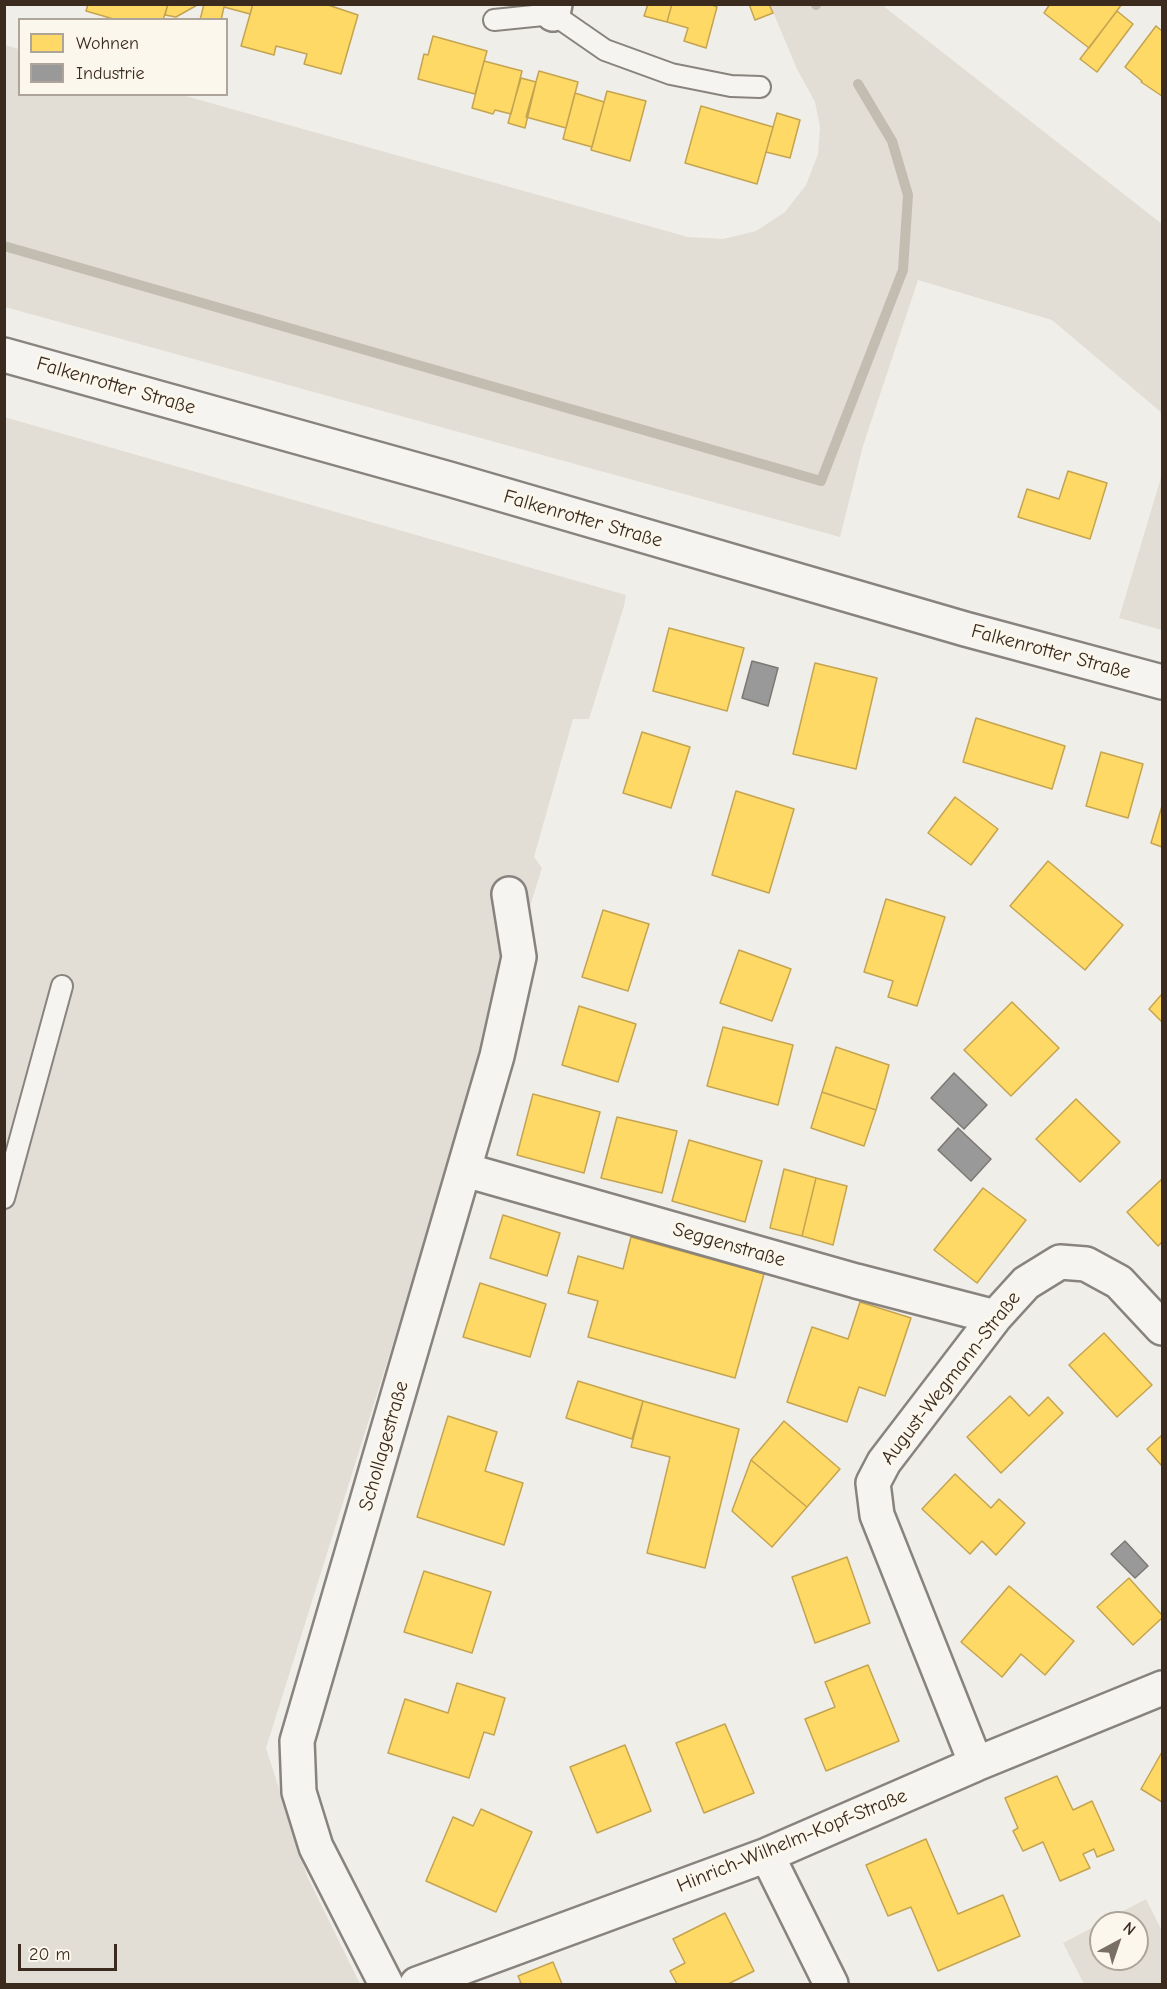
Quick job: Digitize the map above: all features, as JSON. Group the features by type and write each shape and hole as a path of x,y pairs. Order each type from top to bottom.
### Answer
{"street":[{"name":"Falkenrotter Straße","path":"4,355 449,479 965,629 1162,682"},
{"name":"Schollagestraße","path":"386,1984 316,1847 299,1792 297,1741 497,1056 519,957 509,894"},
{"name":"Seggenstraße","path":"465,1170 856,1281 995,1317"},
{"name":"August-Wegmann-Straße","path":"976,1764 877,1515 873,1483 884,1462 995,1317 1026,1282 1060,1262 1086,1264 1119,1282 1162,1328"},
{"name":"Hinrich-Wilhelm-Kopf-Straße","path":"417,1984 767,1855 976,1764 1162,1688"},
{"path":"767,1855 831,1984"}],"lane":[{"path":"494,20 554,9 605,50 671,74 731,86 760,87"},
{"path":"4,1198 62,986"}],"shaded area":[{"path":"770,5 882,5 1162,224 1162,413 1052,320 918,280 863,446 840,537 5,307 4,45 18,49 18,96 186,96 688,237 723,239 756,231 785,212 806,185 818,154 820,127 815,102 797,69"},
{"path":"4,417 626,595 589,719 573,719 534,857 542,868 266,1748 307,1876 360,1984 5,1984"},
{"path":"1162,474 1162,630 1119,618"},
{"path":"1146,1899 1162,1931 1162,1984 1084,1984 1063,1943 1089,1929 1089,1971 1149,1971 1149,1911 1123,1911"}],"building: Wohnen":[{"path":"88,4 168,4 164,18 110,18 86,11"},
{"path":"168,4 199,4 176,17 165,15"},
{"path":"204,4 253,4 250,14 224,7 221,18 200,18"},
{"path":"253,4 325,4 358,15 341,74 304,64 307,54 276,46 274,55 241,46"},
{"path":"648,4 672,4 667,22 644,16"},
{"path":"672,4 710,4 717,7 706,48 684,41 688,28 667,22"},
{"path":"749,4 769,4 773,13 755,20"},
{"path":"1050,4 1122,4 1089,48 1044,13"},
{"path":"1117,11 1133,24 1097,72 1080,59"},
{"path":"1156,26 1162,31 1162,96 1141,82 1125,67"},
{"path":"433,36 487,51 475,94 418,79 424,54 428,55"},
{"path":"484,61 522,71 511,114 495,110 493,114 472,108"},
{"path":"539,71 578,82 566,128 526,117"},
{"path":"521,78 536,82 525,128 508,123"},
{"path":"607,91 646,101 630,161 591,150"},
{"path":"575,93 604,102 592,147 563,139"},
{"path":"701,106 773,127 757,184 685,163"},
{"path":"777,113 800,120 790,158 766,152"},
{"path":"1068,471 1107,483 1090,539 1018,517 1027,489 1059,499"},
{"path":"669,628 744,648 727,711 653,691"},
{"path":"815,663 877,678 856,769 793,754"},
{"path":"976,718 1065,746 1052,789 963,762"},
{"path":"642,732 690,747 671,808 623,793"},
{"path":"1101,752 1143,764 1128,818 1086,806"},
{"path":"736,791 794,809 769,893 712,875"},
{"path":"955,797 998,829 971,865 928,833"},
{"path":"1162,806 1162,847 1151,843"},
{"path":"1048,861 1123,925 1085,970 1010,906"},
{"path":"886,899 945,917 917,1006 888,997 893,981 864,972"},
{"path":"603,910 649,924 628,991 582,977"},
{"path":"739,950 791,969 772,1021 720,1003"},
{"path":"1162,994 1162,1022 1149,1009"},
{"path":"1012,1002 1059,1048 1011,1096 964,1050"},
{"path":"579,1006 636,1024 618,1082 562,1065"},
{"path":"723,1027 793,1045 778,1105 707,1086"},
{"path":"836,1047 889,1065 876,1110 822,1092"},
{"path":"822,1092 876,1110 864,1146 811,1128"},
{"path":"533,1094 600,1112 584,1173 517,1155"},
{"path":"1076,1099 1120,1142 1080,1182 1036,1139"},
{"path":"617,1117 677,1131 662,1193 601,1178"},
{"path":"689,1140 762,1161 745,1222 672,1201"},
{"path":"784,1169 816,1178 802,1236 770,1228"},
{"path":"816,1178 847,1186 833,1245 802,1236"},
{"path":"1162,1179 1162,1242 1158,1246 1127,1212"},
{"path":"983,1188 1026,1220 977,1283 934,1250"},
{"path":"503,1215 560,1233 547,1276 490,1258"},
{"path":"631,1237 764,1274 735,1378 588,1337 598,1301 568,1293 578,1256 623,1269"},
{"path":"480,1283 546,1304 530,1357 463,1337"},
{"path":"860,1302 911,1318 885,1396 859,1387 847,1422 787,1402 812,1327 848,1339"},
{"path":"1104,1333 1152,1385 1117,1417 1069,1365"},
{"path":"578,1381 643,1401 632,1439 566,1418"},
{"path":"1010,1396 1029,1416 1048,1397 1063,1413 1001,1473 967,1437"},
{"path":"643,1401 739,1429 705,1568 647,1553 670,1457 631,1447"},
{"path":"448,1416 497,1432 485,1471 523,1483 504,1545 417,1517"},
{"path":"784,1421 840,1469 807,1507 751,1460"},
{"path":"1162,1435 1162,1466 1147,1449"},
{"path":"751,1460 807,1507 772,1547 732,1511"},
{"path":"955,1474 991,1508 999,1499 1025,1523 996,1555 982,1541 970,1554 922,1509"},
{"path":"847,1557 870,1623 815,1643 792,1577"},
{"path":"424,1571 491,1592 472,1653 404,1632"},
{"path":"1129,1578 1162,1615 1162,1618 1133,1645 1097,1607"},
{"path":"1009,1586 1074,1641 1045,1675 1021,1654 1002,1677 961,1642"},
{"path":"868,1665 899,1741 826,1771 805,1719 835,1707 825,1682"},
{"path":"457,1683 505,1698 494,1735 484,1732 469,1778 388,1753 405,1699 448,1713"},
{"path":"725,1724 754,1793 704,1813 676,1743"},
{"path":"625,1745 651,1811 597,1833 570,1767"},
{"path":"1162,1752 1162,1802 1141,1789"},
{"path":"1057,1776 1073,1810 1092,1801 1114,1850 1097,1857 1094,1849 1083,1854 1090,1868 1060,1881 1043,1842 1023,1851 1013,1831 1018,1828 1005,1798"},
{"path":"481,1809 532,1832 496,1912 426,1881 453,1817 473,1826"},
{"path":"926,1839 958,1914 1003,1895 1020,1936 938,1971 911,1907 888,1916 866,1865"},
{"path":"725,1913 754,1971 728,1984 677,1984 670,1971 685,1963 673,1939"},
{"path":"553,1962 562,1984 517,1984 521,1983 518,1976"}],"building: Industrie":[{"path":"752,661 778,668 768,706 742,698"},
{"path":"954,1073 987,1105 964,1129 931,1098"},
{"path":"958,1128 991,1159 971,1181 938,1150"},
{"path":"1125,1541 1148,1566 1135,1578 1111,1554"}],"waterway":[{"path":"4,246 821,481 903,270 908,195 892,141 858,84"}]}
